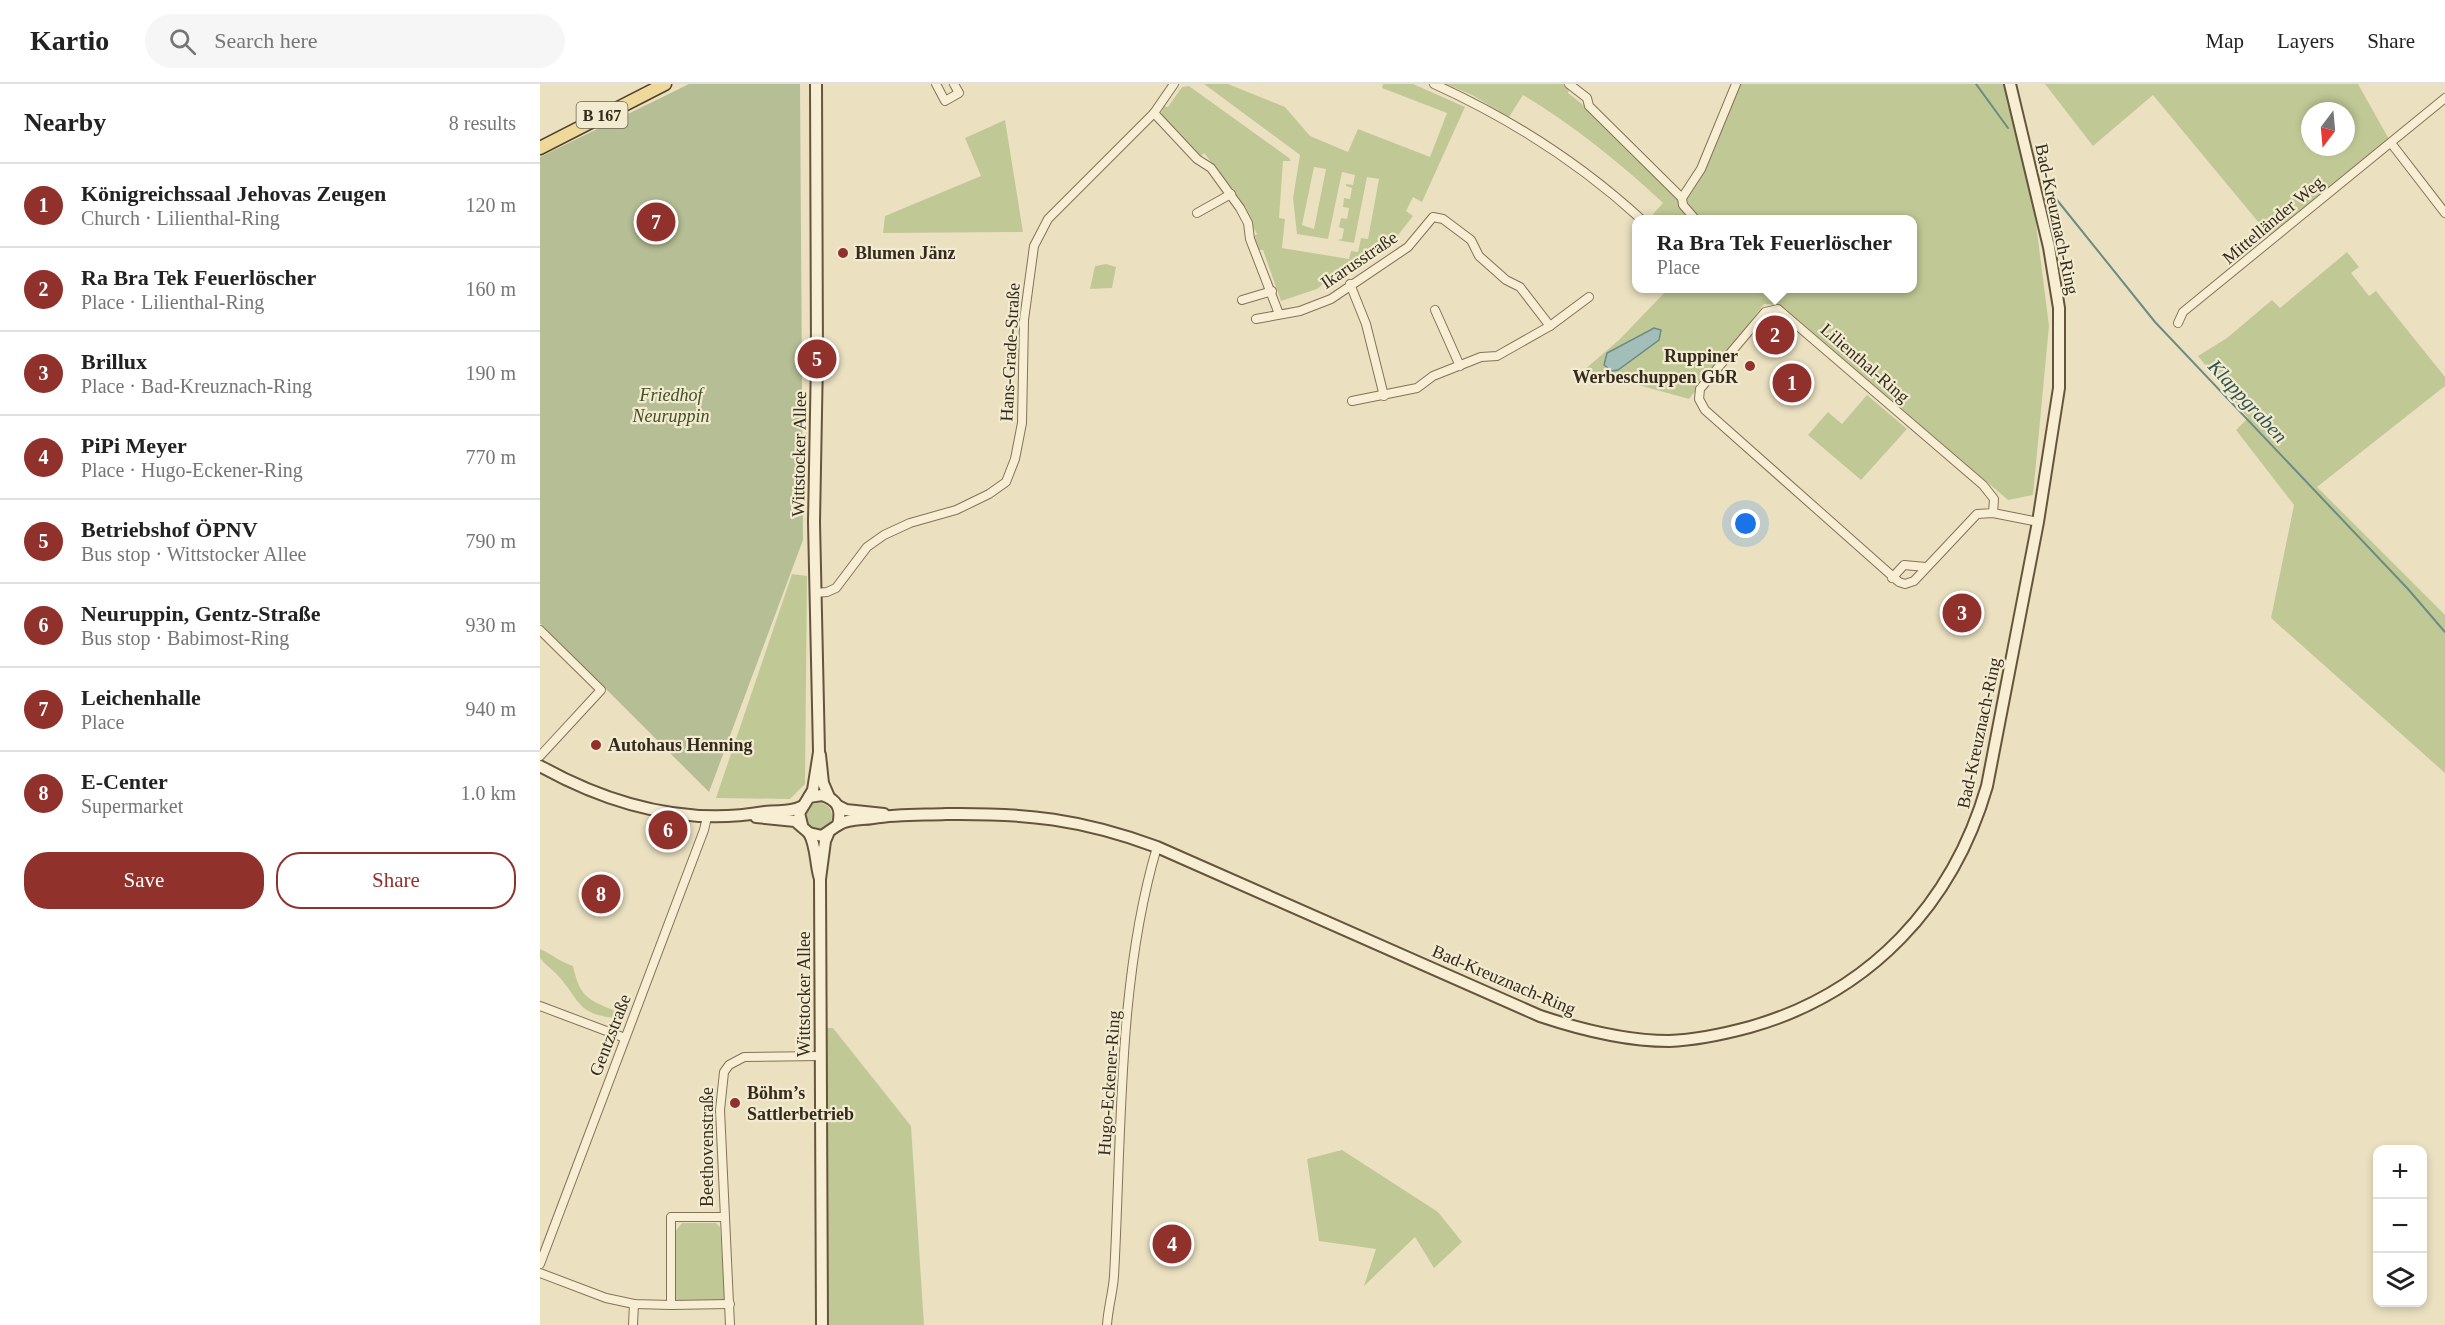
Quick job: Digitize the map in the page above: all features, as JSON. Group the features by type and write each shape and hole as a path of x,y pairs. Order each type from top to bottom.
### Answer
{"main road":[{"name":"B 167","path":"540,148 665,84"},
{"name":"Wittstocker Allee","path":"816,84 815,593 819,752 823,783 829,797 838,806"},
{"name":"Bad-Kreuznach-Ring","path":"838,825 845,821 887,815 989,814 1045,816 1094,827 1157,847 1540,1016 1594,1033 1669,1041 1727,1033 1780,1018 1830,995 1882,957 1923,915 1956,864 1978,819 1987,786 2038,522 2059,388 2059,308 2049,247 2010,84"},
{"name":"Wittstocker Allee","path":"801,807 809,797 815,783 819,752"},
{"path":"540,766 614,801 674,814 707,817 750,816 795,810 801,807"},
{"path":"809,797 822,795 829,797"},
{"name":"Bad-Kreuznach-Ring","path":"838,806 846,810 887,815"},
{"path":"820,879 825,841 828,834 838,825 840,812 838,806"},
{"path":"801,807 799,817 814,840 815,864 820,879"},
{"path":"750,816 787,820 816,836 828,834"},
{"name":"Wittstocker Allee","path":"820,879 822,1325"}],"street":[{"path":"936,84 945,101 958,93 954,84"},
{"name":"Hans-Grade-Straße","path":"815,593 827,592 836,588 867,547 884,535 910,523 956,510 989,494 1006,482 1015,459 1022,423 1024,320 1030,258 1034,246 1048,219 1154,113 1174,84"},
{"path":"1434,84 1471,101 1556,153 1608,190 1637,215"},
{"path":"1569,84 1587,98 1589,106 1682,198 1683,205 1692,215"},
{"path":"1682,198 1701,169 1736,84"},
{"name":"Mittelländer Weg","path":"2178,323 2183,312 2445,98"},
{"path":"1154,113 1197,159 1211,168 1231,194 1248,223 1250,239 1279,314"},
{"path":"2391,143 2445,213"},
{"path":"1197,213 1231,194"},
{"name":"Ikarusstraße","path":"1257,319 1319,305 1399,254 1432,217 1443,219 1471,240 1479,256 1506,280 1520,287 1550,326"},
{"path":"1350,284 1366,324 1384,396"},
{"path":"1242,300 1272,291"},
{"path":"1352,401 1417,388 1434,376 1481,357 1497,356 1550,326 1589,297"},
{"name":"Lilienthal-Ring","path":"1892,578 1705,410 1699,399 1700,389 1765,312 1778,309 1983,485 1994,499 1993,513"},
{"path":"1435,310 1460,366"},
{"path":"1926,567 1904,565 1892,578 1905,584 1914,580 1977,514 1993,513 2038,522"},
{"path":"540,630 601,690 540,756"},
{"name":"Gentzstraße","path":"540,1264 707,817"},
{"name":"Hugo-Eckener-Ring","path":"1107,1325 1114,1279 1117,1172 1134,945 1142,897 1157,847"},
{"path":"540,1006 625,1038"},
{"name":"Beethovenstraße","path":"730,1325 723,1217 720,1110 724,1072 729,1065 744,1057 821,1056"},
{"path":"671,1305 671,1217 723,1217"},
{"path":"540,1273 606,1298 634,1304 730,1304"},
{"path":"633,1325 634,1304"}],"green space":[{"name":"Friedhof Neuruppin","path":"689,84 800,84 803,540 709,792 540,623 540,157"},
{"path":"1204,84 1228,84 1285,107 1310,136 1348,152 1358,129 1430,157 1447,113 1382,88 1383,84 1413,84 1465,107 1422,202 1413,197 1406,211 1413,216 1395,239 1334,275 1317,289 1281,301 1263,250 1258,250 1253,237 1257,234 1235,193 1204,153 1200,157 1161,114 1164,106 1168,107 1182,87 1189,86 1289,158 1291,161 1283,161 1279,218 1285,219 1282,248 1349,259 1351,251 1358,252 1361,238 1368,239 1379,179 1367,177 1354,243 1337,240 1342,239 1344,229 1339,227 1341,218 1347,219 1349,208 1343,207 1344,198 1350,199 1352,188 1346,184 1353,185 1355,175 1342,172 1328,239 1297,234 1293,198 1300,155","holes":["1314,167 1326,169 1314,229 1302,225"]},
{"path":"1446,84 1563,84 1569,89 1568,93 1601,119 1678,200 1689,215 1654,215 1663,203 1596,145 1523,95 1509,117 1472,95"},
{"path":"1740,84 2007,84 2032,192 2049,326 2033,495 2008,500 1781,305 1764,304 1689,399 1584,370 1619,340 1664,293 1917,293 1917,215 1697,215 1687,204 1686,197"},
{"path":"2045,84 2358,84 2390,141 2269,235 2153,95 2093,146"},
{"path":"1005,120 1023,232 883,233 885,216 981,176 965,138"},
{"path":"2347,252 2359,267 2351,273 2369,296 2376,291 2445,377 2445,386 2317,487 2445,615 2445,773 2271,618 2294,505 2236,430 2248,418 2198,356 2227,338 2272,300 2280,308"},
{"path":"1106,264 1116,267 1112,288 1090,289 1095,266"},
{"path":"1867,395 1907,429 1861,480 1808,435 1828,412 1842,424"},
{"path":"792,574 807,576 805,784 790,799 716,798"},
{"path":"819,803 828,807 832,816 828,825 819,829 810,825 806,816 810,807"},
{"path":"540,949 573,966 582,991 591,1000 615,1011 614,1018 594,1013 582,1006 559,976 540,958"},
{"path":"825,1028 833,1028 911,1126 924,1325 825,1325"},
{"path":"1342,1150 1438,1212 1462,1242 1434,1268 1415,1237 1364,1286 1376,1249 1319,1241 1307,1159"},
{"path":"682,1223 716,1223 720,1227 725,1300 676,1301 675,1232"}],"water":[{"path":"1654,328 1661,330 1659,340 1618,370 1612,371 1604,365 1607,353"}],"waterway":[{"name":"Klappgraben","path":"1976,84 2008,128"},
{"name":"Klappgraben","path":"2041,180 2155,322 2408,589 2445,632"}],"place":[{"name":"Leichenhalle","path":"656,222"},
{"name":"Blumen Jänz","path":"843,253"},
{"name":"Ra Bra Tek Feuerlöscher","path":"1775,335"},
{"name":"Betriebshof ÖPNV","path":"817,359"},
{"name":"Ruppiner Werbeschuppen GbR","path":"1750,366"},
{"name":"Königreichssaal Jehovas Zeugen","path":"1792,383"},
{"name":"Brillux","path":"1962,613"},
{"name":"Autohaus Henning","path":"596,745"},
{"name":"Neuruppin, Gentz-Straße","path":"668,830"},
{"name":"E-Center","path":"601,894"},
{"name":"Böhm’s Sattlerbetrieb","path":"735,1103"},
{"name":"PiPi Meyer","path":"1172,1244"}]}
